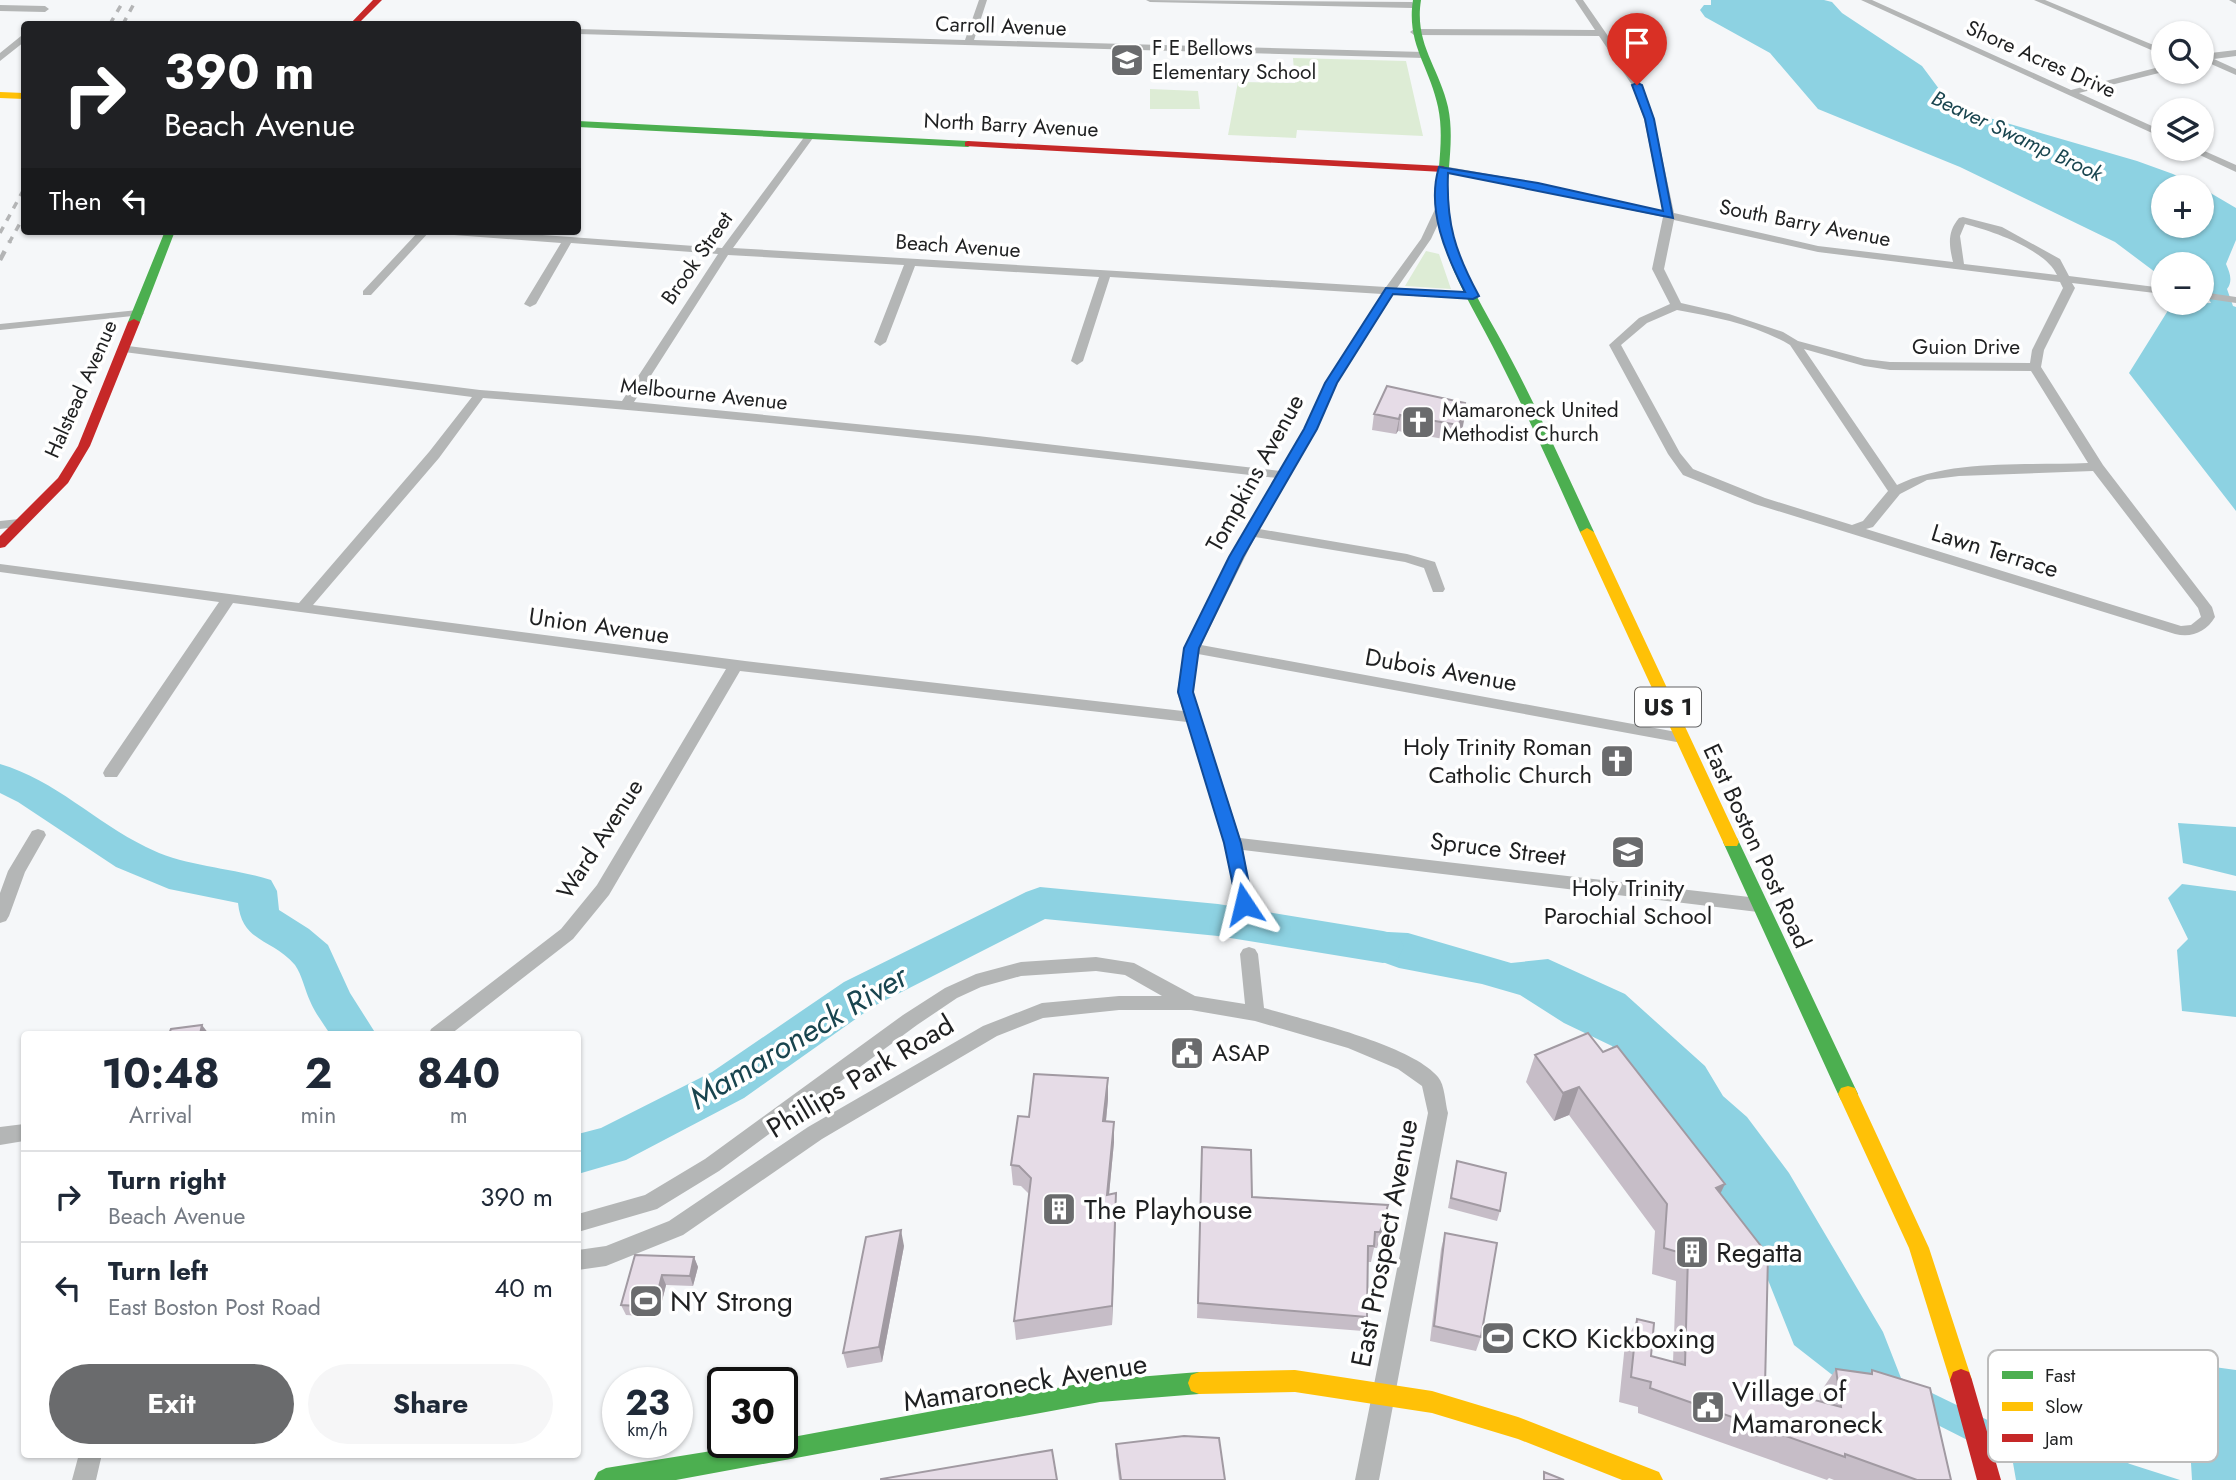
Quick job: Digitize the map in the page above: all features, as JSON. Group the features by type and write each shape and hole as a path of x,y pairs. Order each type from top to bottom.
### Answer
{"main road":[{"path":"357,21 378,0"},
{"name":"East Boston Post Road","path":"1413,4 1414,32 1443,108 1446,144 1441,206 1446,236 1456,263 1515,377 1919,1248 1967,1399 1989,1480"},
{"path":"0,95 21,96"},
{"name":"North Barry Avenue","path":"581,124 1443,169"},
{"name":"Halstead Avenue","path":"0,544 63,480 84,446 168,235"},
{"name":"Mamaroneck Avenue","path":"606,1480 726,1461 1100,1391 1212,1382 1295,1381 1432,1402 1518,1428 1651,1480"},
{"path":"726,1461 727,1480"}],"street":[{"path":"0,8 42,13 51,0"},
{"path":"969,42 983,0"},
{"path":"1150,0 1413,4"},
{"path":"1579,0 1637,85 1645,108 1669,216 1658,269 1677,306"},
{"name":"Shore Acres Drive","path":"1865,0 2151,130"},
{"path":"2038,0 2151,47"},
{"path":"2063,0 2151,36"},
{"name":"Carroll Avenue","path":"581,32 1424,55"},
{"path":"1414,32 1603,33"},
{"path":"0,58 21,40"},
{"path":"2214,58 2236,53"},
{"path":"2214,65 2236,72"},
{"path":"2214,69 2236,83"},
{"path":"2069,93 2151,72"},
{"name":"Brook Street","path":"626,405 724,251 808,138"},
{"path":"2214,159 2236,169"},
{"name":"South Barry Avenue","path":"1443,169 1538,186 1818,249 2151,290"},
{"name":"Tompkins Avenue","path":"1244,904 1233,843 1185,692 1192,648 1250,533 1311,429 1331,383 1426,239 1441,206"},
{"path":"1960,268 1953,237 1957,225 1963,220 1998,229 2029,244 2056,261 2066,280"},
{"path":"368,293 421,235"},
{"name":"Beach Avenue","path":"497,235 1473,296"},
{"path":"530,304 568,240"},
{"path":"880,342 911,262"},
{"path":"1077,361 1105,275"},
{"name":"Guion Drive","path":"1677,306 1756,326 1794,343 1864,362 1890,366 2035,367 2038,349 2069,288 2066,280"},
{"path":"2214,297 2236,300"},
{"name":"Lawn Terrace","path":"1677,306 1655,312 1638,322 1615,345 1674,453 1688,472 1760,501 2180,631 2194,630 2203,625 2208,617 2205,607 2097,467 2035,367"},
{"path":"0,327 138,313"},
{"path":"1794,343 1895,491"},
{"name":"Melbourne Avenue","path":"124,348 480,394 626,405 978,440 1282,475"},
{"path":"302,609 434,455 480,394"},
{"path":"1850,530 1868,524 1895,491 1924,477 1959,472 2097,467"},
{"path":"0,525 19,523"},
{"path":"1250,533 1407,558 1430,565 1438,589"},
{"name":"Union Avenue","path":"0,568 735,667 990,697 1194,717"},
{"path":"111,773 146,725 184,662 229,598"},
{"name":"Dubois Avenue","path":"1192,648 1682,738"},
{"name":"Ward Avenue","path":"442,1031 567,934 603,890 735,667"},
{"path":"0,916 17,871 38,835"},
{"name":"Spruce Street","path":"1233,843 1758,905"},
{"path":"1249,954 1255,1013"},
{"name":"Phillips Park Road","path":"581,1222 650,1203 712,1165 910,1020 951,993 976,981 1021,969 1096,964 1128,968 1192,1003"},
{"name":"Phillips Park Road","path":"581,1260 606,1256 677,1228 815,1133 990,1031 1042,1011 1119,1003 1192,1003 1255,1013"},
{"name":"East Prospect Avenue","path":"1255,1013 1352,1041 1405,1063 1431,1082 1438,1113 1367,1480"},
{"path":"0,1136 21,1133"},
{"path":"84,1480 90,1458"}],"green space":[{"path":"1293,58 1406,61 1423,136 1297,130 1296,138 1228,135 1238,82 1295,83"},
{"path":"1150,89 1198,91 1200,109 1150,109"},
{"path":"1426,251 1439,254 1451,289 1405,286"}],"water":[{"name":"Beaver Swamp Brook","path":"1711,0 1832,2 1842,13 1922,66 1945,97 1979,115 2137,161 2175,175 2151,175 2151,238 2214,238 2214,195 2236,208 2236,240 2226,264 2230,274 2227,289 2233,306 2236,307 2236,511 2129,373 2165,315 2214,315 2214,252 2151,252 2151,269 2115,242 1960,167 1818,109 1770,53 1705,17 1700,10 1704,5 1711,5"},
{"path":"2178,823 2236,827 2236,876 2183,863"},
{"path":"2182,884 2236,891 2236,1017 2182,1011 2177,950 2188,939 2168,898"},
{"path":"1329,929 1408,933 1511,963 1548,959 1625,994 1705,1066 1723,1096 1747,1117 1789,1173 1883,1332 1901,1378 1988,1420 1988,1450 1908,1410 1858,1395 1794,1345 1754,1245 1612,1046 1564,1023 1520,995 1482,984 1399,968 1338,946"},
{"path":"2218,1368 2236,1370 2236,1480 2192,1480 2191,1462 2218,1462"},
{"path":"2011,1462 2126,1462 2180,1480 2016,1480"}],"building":[{"path":"1387,386 1465,403 1463,410 1466,410 1458,425 1400,415 1399,419 1374,414"},
{"path":"202,1025 201,1031 170,1031"},
{"path":"1588,1033 1603,1052 1617,1046 1725,1184 1716,1188 1768,1255 1765,1387 1841,1407 1836,1369 1872,1374 1872,1370 1930,1388 1951,1480 1917,1480 1845,1454 1845,1457 1650,1388 1651,1382 1631,1377 1637,1319 1654,1323 1651,1356 1685,1365 1688,1255 1664,1248 1667,1204 1579,1087 1563,1093 1535,1055"},
{"name":"The Playhouse","path":"1034,1074 1108,1078 1103,1121 1114,1122 1107,1195 1116,1193 1112,1306 1014,1321 1031,1178 1019,1166 1011,1165 1018,1116 1029,1117"},
{"path":"1202,1147 1251,1150 1252,1197 1388,1205 1380,1232 1375,1232 1374,1246 1368,1246 1367,1317 1198,1303"},
{"path":"1457,1161 1506,1173 1500,1211 1451,1198"},
{"path":"901,1230 879,1347 843,1353 866,1237"},
{"path":"1445,1233 1497,1243 1481,1337 1434,1326"},
{"path":"635,1255 694,1257 690,1276 662,1275 654,1307 621,1305"},
{"path":"1184,1436 1219,1438 1225,1480 1121,1480 1116,1444"},
{"path":"1052,1450 1057,1480 881,1480 881,1479"},
{"path":"1544,1472 1564,1480 1544,1480"}],"waterway":[{"name":"Mamaroneck River","path":"0,777 31,792 130,857 169,874 257,891 260,918 294,940 313,957 332,1002 352,1031"},
{"name":"Mamaroneck River","path":"581,1153 610,1146 728,1085 859,994 1040,903 1218,920 1383,947"}],"railway":[{"path":"112,21 124,0"},
{"path":"125,21 136,0"},
{"path":"0,233 21,194"},
{"path":"9,243 21,221"},
{"path":"0,260 10,241"}],"traffic: fast":[{"path":"1417,0 1415,29 1418,42 1439,93 1446,122 1442,202 1446,234 1466,286 1530,409 1587,532"},
{"path":"581,124 968,144"},
{"path":"134,322 168,235"},
{"path":"1731,842 1848,1094"},
{"path":"606,1480 770,1453 1100,1391 1199,1383"}],"traffic: slow":[{"path":"0,95 21,96"},
{"path":"1587,532 1731,842"},
{"path":"1848,1094 1919,1248 1961,1380"},
{"path":"1199,1383 1295,1381 1432,1402 1518,1428 1651,1480"}],"traffic: jam":[{"path":"357,21 378,0"},
{"path":"968,144 1443,169"},
{"path":"0,544 63,480 84,446 134,322"},
{"path":"1961,1380 1989,1480"}],"place":[{"name":"F E Bellows Elementary School","path":"1127,60"},
{"name":"Mamaroneck United Methodist Church","path":"1418,422"},
{"name":"Holy Trinity Roman Catholic Church","path":"1617,761"},
{"name":"Holy Trinity Parochial School","path":"1628,852"},
{"name":"ASAP","path":"1187,1053"},
{"name":"The Playhouse","path":"1059,1209"},
{"name":"Regatta","path":"1692,1252"},
{"name":"NY Strong","path":"646,1301"},
{"name":"CKO Kickboxing","path":"1498,1338"},
{"name":"Village of Mamaroneck","path":"1708,1407"}],"route":[{"path":"1244,904 1233,843 1185,692 1192,648 1236,557 1311,429 1331,383 1390,290 1473,296 1446,236 1441,206 1443,169 1538,186 1669,216 1649,119 1637,85"}]}
